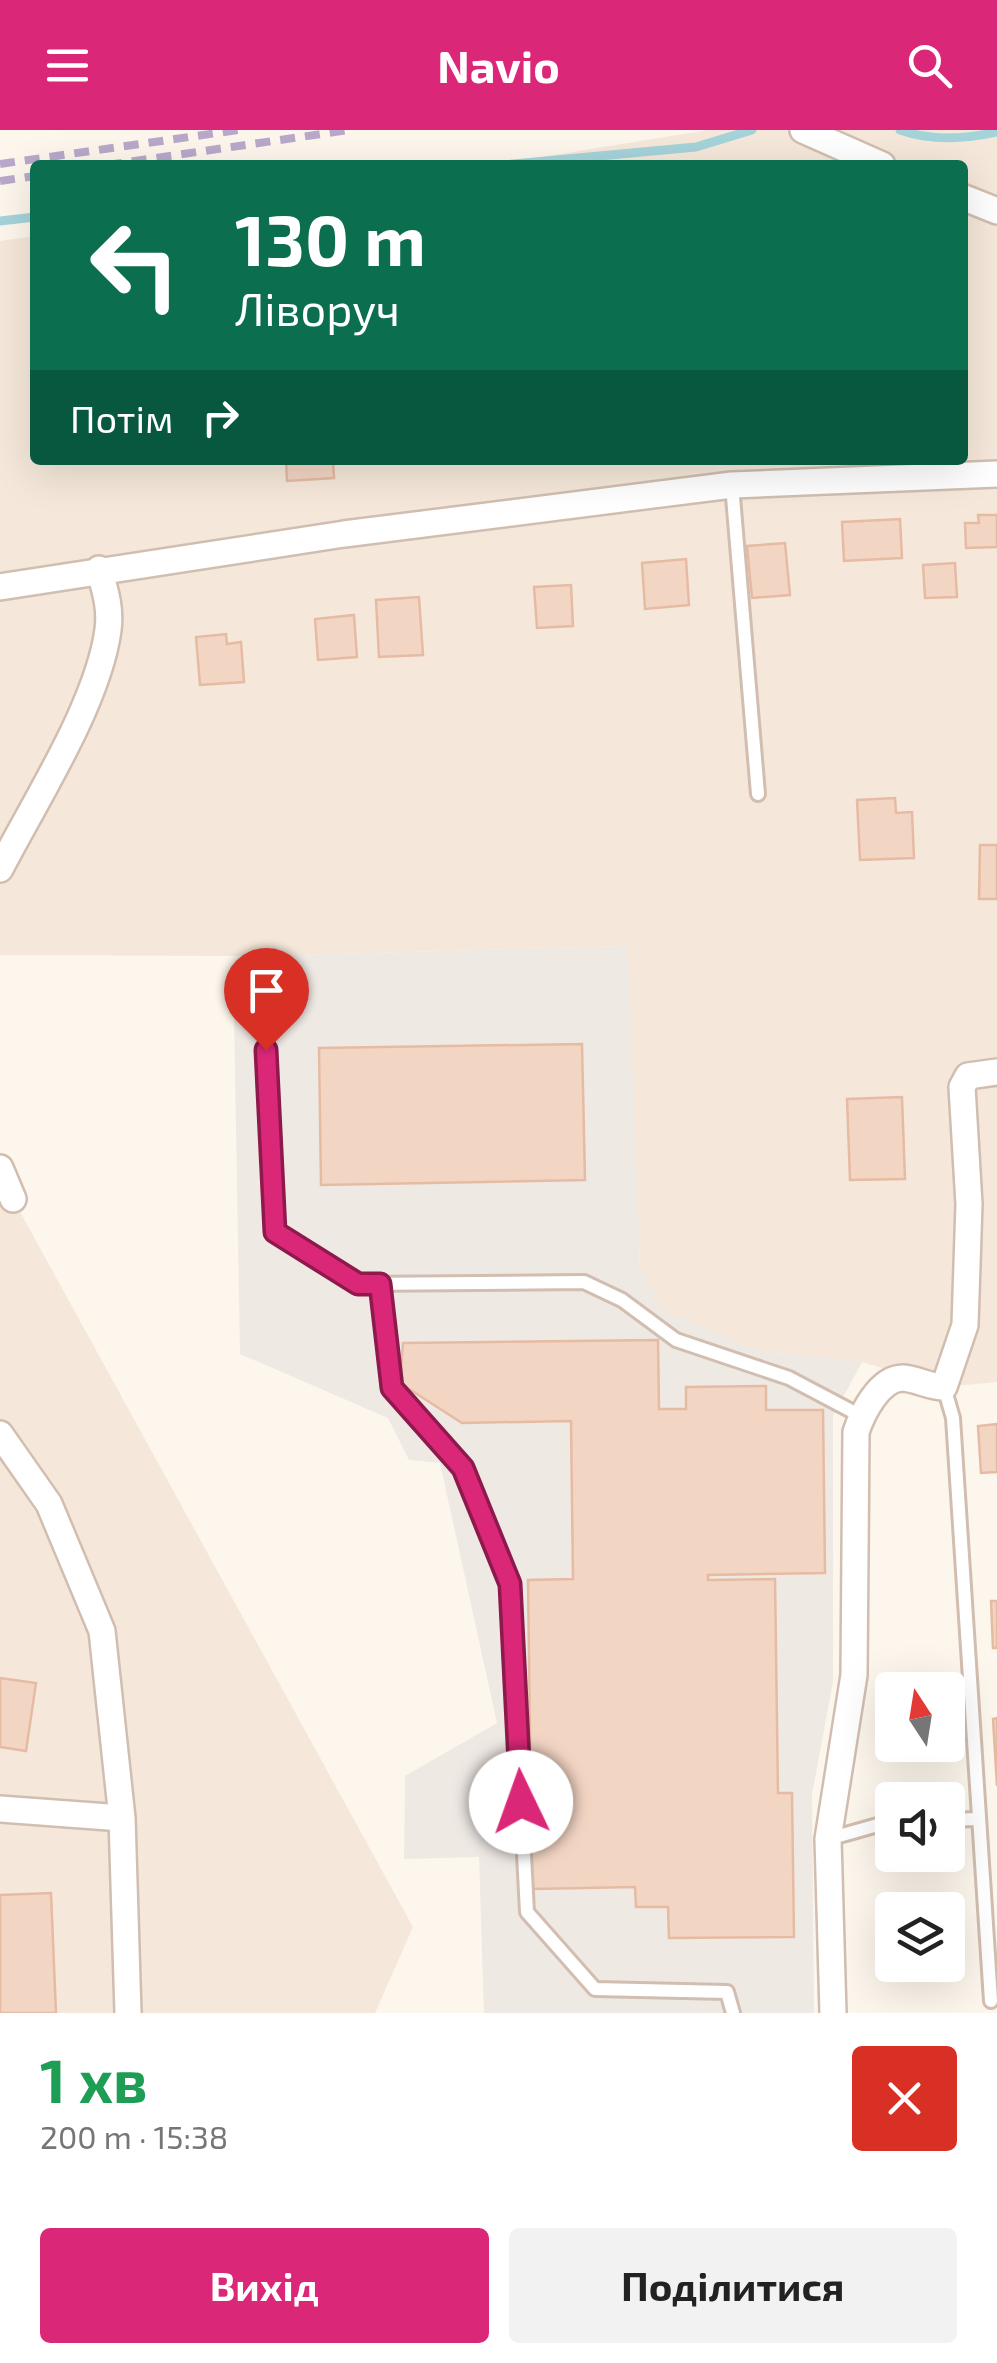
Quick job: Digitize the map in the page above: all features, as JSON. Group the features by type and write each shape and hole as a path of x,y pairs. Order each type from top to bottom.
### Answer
{"street":[{"path":"804,132 870,160"},
{"path":"968,200 997,211"},
{"path":"0,587 98,569 732,485 997,474"},
{"path":"0,869 98,676 109,602 98,569"},
{"path":"833,2013 828,1839 854,1676 853,1448 861,1416 890,1382 903,1378 944,1387 965,1324 968,1204 962,1087 968,1076 997,1072"},
{"path":"0,1168 13,1199"},
{"path":"0,1434 49,1504 102,1630 122,1818 128,2013"},
{"path":"0,1810 122,1818"}],"lane":[{"path":"732,485 758,794"},
{"path":"266,1050 275,1232 358,1284 584,1282 622,1300 676,1340 789,1378 861,1416"},
{"path":"380,1284 392,1388 463,1468 510,1584 527,1912 595,1988 727,1992 733,2013"},
{"path":"944,1387 953,1418 976,1819 991,2001"},
{"path":"965,1819 976,1819"},
{"path":"828,1839 875,1826"}],"shaded area":[{"path":"708,130 997,130 997,1382 944,1387 862,1362 755,1350 663,1310 640,1266 627,946 258,956 0,955 0,241 30,237 30,465 968,465 968,160 524,160"},
{"path":"628,946 640,1266 663,1310 755,1350 862,1362 833,1416 833,1682 812,1794 814,2013 484,2013 479,1857 404,1859 405,1776 497,1723 440,1463 409,1460 388,1418 240,1354 234,1013 258,1011 258,956"},
{"path":"0,1168 13,1199 413,1927 375,2013 0,2013"}],"building":[{"path":"286,465 333,465 334,478 287,481"},
{"path":"978,515 997,515 997,547 966,548 965,523 979,523"},
{"path":"900,519 902,558 844,561 842,522"},
{"path":"785,543 790,595 752,598 747,546"},
{"path":"686,559 689,605 645,609 642,563"},
{"path":"955,563 957,597 925,598 923,565"},
{"path":"571,585 573,626 537,628 534,587"},
{"path":"419,597 423,655 379,657 376,600"},
{"path":"354,615 357,657 318,660 315,619"},
{"path":"226,634 227,644 241,642 244,682 200,685 196,637"},
{"path":"895,798 896,813 912,812 914,858 860,860 857,800"},
{"path":"980,845 997,845 997,899 979,899"},
{"path":"582,1044 585,1180 321,1185 319,1048"},
{"path":"902,1097 905,1179 850,1180 847,1099"},
{"path":"658,1340 659,1409 686,1409 686,1387 766,1386 766,1410 823,1410 825,1573 708,1575 708,1580 775,1579 778,1793 792,1793 794,1937 669,1938 668,1907 636,1907 635,1887 532,1889 528,1580 573,1579 571,1421 462,1423 400,1383 403,1343"},
{"path":"997,1424 997,1472 981,1473 978,1426"},
{"path":"991,1601 997,1601 997,1648 993,1648"},
{"path":"0,1678 36,1683 26,1751 0,1747"},
{"path":"997,1718 997,1786 993,1719"},
{"path":"51,1893 56,2013 0,2013 0,1895"}],"waterway":[{"path":"557,160 696,147 752,130"},
{"path":"900,130 948,138 997,132"},
{"path":"0,221 30,218"}],"railway":[{"path":"0,164 238,130"},
{"path":"142,160 349,130"},
{"path":"0,181 30,177"}],"route":[{"path":"266,1050 275,1232 358,1284 380,1284 392,1388 463,1468 510,1584 521,1802"}]}
